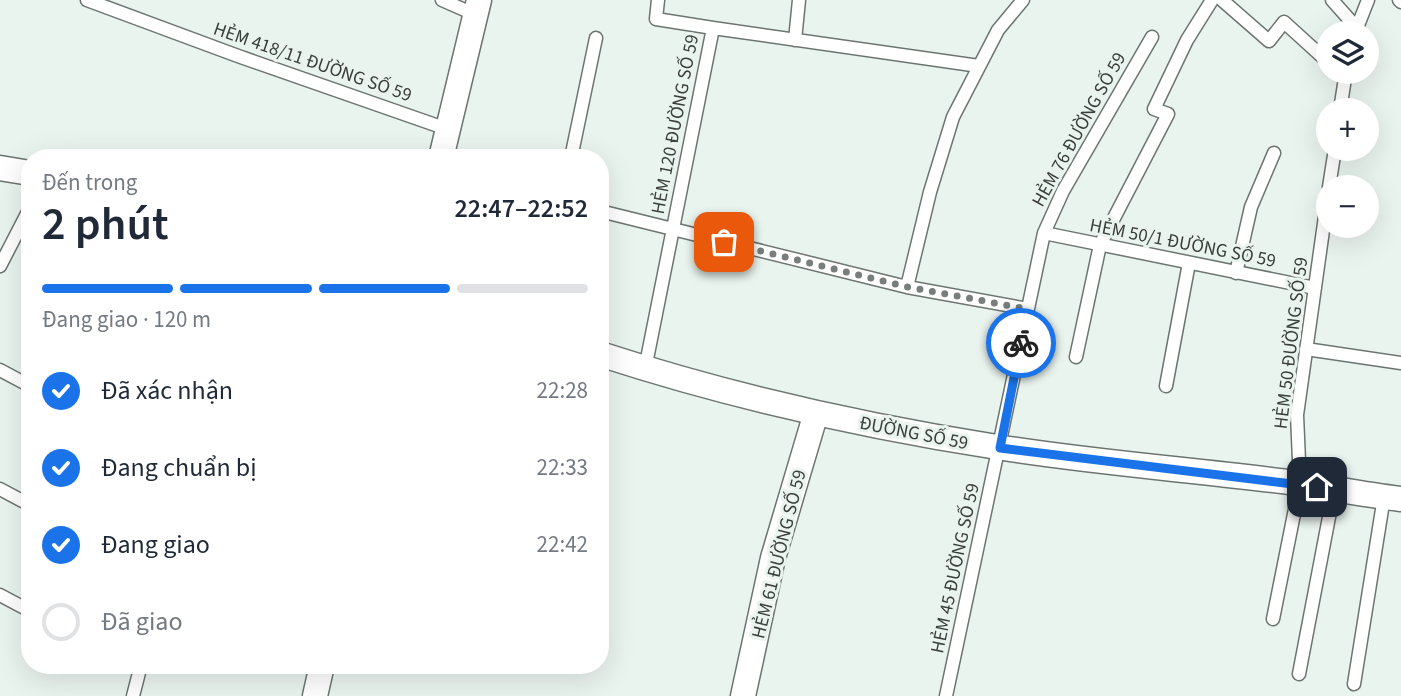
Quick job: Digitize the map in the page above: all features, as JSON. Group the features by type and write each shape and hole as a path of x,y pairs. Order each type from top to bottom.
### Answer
{"street":[{"path":"443,149 478,7"},
{"path":"0,168 21,172"},
{"name":"ĐƯỜNG SỐ 59","path":"609,358 816,413 1000,448 1300,484 1393,498"},
{"name":"HẺM 61 ĐƯỜNG SỐ 59","path":"743,696 773,558 816,413"},
{"path":"315,696 320,674"}],"lane":[{"name":"HẺM 418/11 ĐƯỜNG SỐ 59","path":"87,0 447,129"},
{"path":"442,0 478,7"},
{"name":"HẺM 120 ĐƯỜNG SỐ 59","path":"658,0 656,19 979,66"},
{"path":"795,40 799,0"},
{"path":"907,287 930,192 953,117 998,30 1023,0"},
{"path":"1076,357 1100,244 1168,114 1154,109 1186,40 1212,0"},
{"path":"1222,0 1269,41 1284,22 1316,51"},
{"path":"1332,0 1348,21"},
{"path":"1359,21 1368,0"},
{"name":"HẺM 120 ĐƯỜNG SỐ 59","path":"645,369 713,27"},
{"name":"HẺM 76 ĐƯỜNG SỐ 59","path":"1000,448 1044,233 1063,191 1152,37"},
{"path":"573,149 596,38"},
{"path":"1236,273 1251,206 1274,153"},
{"name":"HẺM 120 ĐƯỜNG SỐ 59","path":"609,213 672,229"},
{"path":"0,266 21,225"},
{"path":"672,229 907,287 1028,309"},
{"name":"HẺM 50/1 ĐƯỜNG SỐ 59","path":"1044,233 1315,288"},
{"name":"HẺM 50 ĐƯỜNG SỐ 59","path":"1273,620 1300,484 1297,415 1322,238"},
{"path":"1166,386 1189,263"},
{"path":"1306,349 1401,363"},
{"path":"0,370 21,381"},
{"name":"HẺM 45 ĐƯỜNG SỐ 59","path":"946,696 1000,448"},
{"path":"0,489 21,500"},
{"path":"1299,674 1334,491"},
{"path":"1354,684 1393,498"},
{"path":"0,595 21,606"},
{"path":"133,696 139,674"}],"way so far":[{"path":"724,242 907,287 1028,309 1021,343"}],"route":[{"path":"1021,343 1000,448 1317,487"}]}
